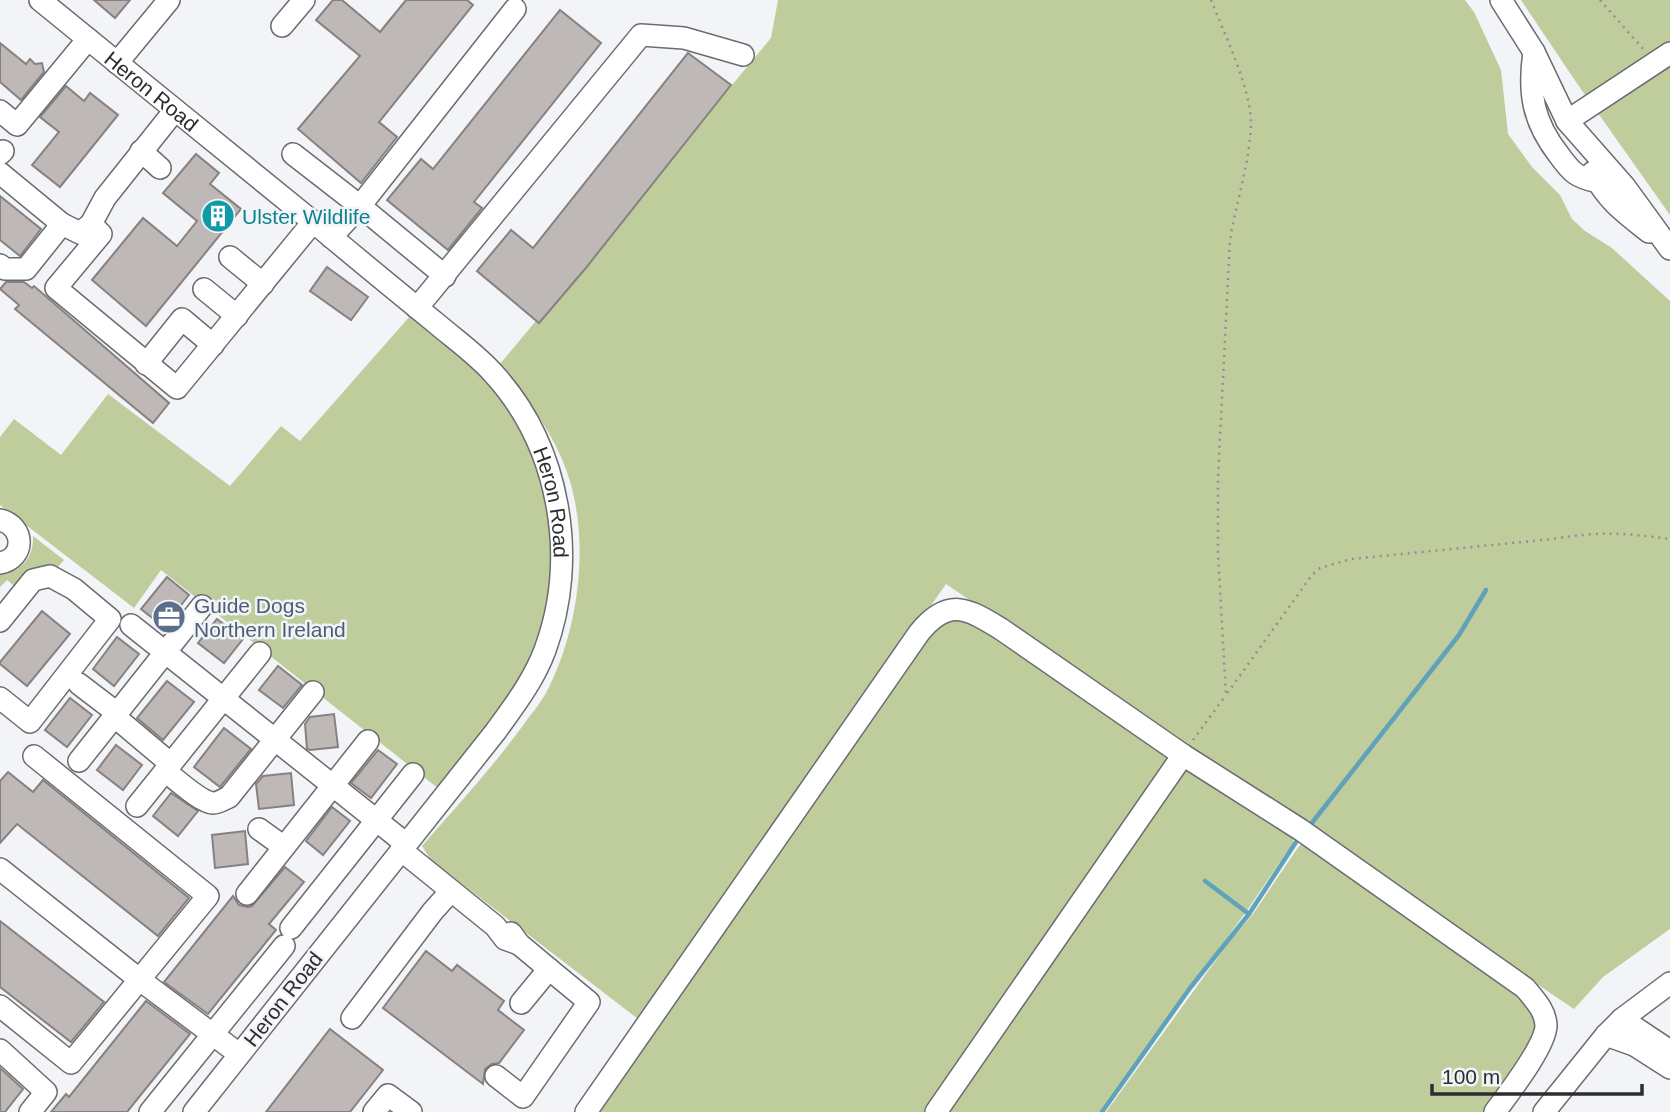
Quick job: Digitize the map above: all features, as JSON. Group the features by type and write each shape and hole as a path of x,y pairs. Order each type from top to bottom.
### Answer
{"street":[{"path":"117,63 169,0"},
{"path":"282,26 304,0"},
{"path":"1501,0 1534,52 1598,182 1615,205 1670,249"},
{"name":"Heron Road","path":"51,3 88,39 493,372 520,411 539,446 556,492 562,555 560,589 546,649 534,674 496,731 194,1112"},
{"path":"331,237 360,206 516,9"},
{"path":"417,307 641,35 684,38 743,55"},
{"path":"0,111 17,125 88,39"},
{"path":"1534,52 1531,77 1536,119 1544,137 1572,172 1581,178 1598,182"},
{"path":"1572,128 1663,58"},
{"path":"0,173 62,224 80,233 91,224 105,198 175,110"},
{"path":"1572,128 1625,187 1670,249"},
{"path":"141,152 160,168"},
{"path":"293,154 444,276"},
{"path":"91,224 101,234 56,288 177,388 313,222"},
{"path":"0,265 5,269 26,269 62,224"},
{"path":"230,257 263,284"},
{"path":"204,289 237,316"},
{"path":"146,364 182,320 213,345"},
{"path":"0,520 16,529 20,542 16,555 0,563"},
{"path":"0,621 33,580 50,576 74,589 110,619 30,722 0,698"},
{"path":"79,761 202,606"},
{"path":"586,1112 919,633 930,619 942,611 959,608 971,610 1002,629 1306,834 1525,988 1543,1013 1546,1027 1531,1059 1495,1112"},
{"path":"131,625 377,820 448,888 495,926 505,939 519,944 589,1002 523,1097 496,1076"},
{"path":"137,806 260,653"},
{"path":"79,684 116,715 204,800 213,803 229,797 313,692"},
{"path":"247,894 368,741"},
{"path":"936,1112 1185,752"},
{"path":"0,1006 71,1063 208,896 34,757"},
{"path":"150,1112 413,774"},
{"path":"259,829 284,847"},
{"path":"0,869 140,981 239,1054"},
{"path":"352,1018 448,888"},
{"path":"522,1003 548,970"},
{"path":"1544,1112 1606,1035 1622,1019 1670,983"},
{"path":"1622,1019 1670,1051"},
{"path":"1606,1035 1634,1045 1670,1068"},
{"path":"0,1051 46,1091 30,1112"},
{"path":"374,1112 388,1095 411,1112"}],"path":[{"path":"1211,0 1244,89 1251,120 1249,152 1230,240 1218,465 1218,554 1226,695"},
{"path":"1601,0 1663,58"},
{"path":"1185,752 1312,575 1320,568 1351,559 1553,539 1586,533 1617,533 1670,539"}],"green space":[{"path":"778,0 1465,0 1474,12 1501,70 1508,134 1532,167 1560,195 1572,219 1612,248 1670,301 1670,929 1603,977 1574,1009 946,584 642,1022 431,860 422,846 500,756 546,693 567,642 578,585 578,526 567,472 547,429 500,364 771,38"},
{"path":"1521,0 1670,0 1670,50 1660,57 1670,67 1670,215 1576,82"},
{"path":"411,315 480,373 520,426 539,467 554,532 552,588 543,631 512,698 439,789 161,570 134,608 0,505 0,437 14,419 61,455 108,394 230,486 281,426 300,441"},
{"path":"33,536 64,560 58,567 45,567 34,571 17,588 7,580 0,587 0,573 20,567 29,557"},
{"path":"964,613 1161,744 1170,759 931,1112 593,1112 932,622"},
{"path":"1186,768 1294,832 1293,843 1248,909 1100,1112 938,1112"},
{"path":"1307,841 1529,998 1537,1028 1491,1112 1106,1112 1229,942 1253,914 1299,846"}],"building":[{"path":"94,0 130,0 115,18"},
{"path":"333,0 342,0 380,32 406,0 467,0 473,5 379,122 397,137 361,183 298,129 360,56 316,20"},
{"path":"560,10 601,43 474,202 482,208 448,250 387,200 421,159 433,169"},
{"path":"0,43 26,64 30,59 35,64 42,63 44,72 21,100 0,82"},
{"path":"688,53 731,85 539,323 477,271 511,230 533,248"},
{"path":"66,86 84,101 90,93 118,115 60,187 32,165 59,132 40,117"},
{"path":"196,154 219,173 210,184 241,209 146,326 92,280 143,218 177,246 197,221 163,193"},
{"path":"0,196 41,229 20,256 0,240"},
{"path":"327,267 368,297 351,320 310,291"},
{"path":"6,282 24,282 32,288 34,286 169,403 153,423 15,309 19,305 0,289"},
{"path":"167,577 189,595 164,627 141,609"},
{"path":"42,611 70,634 27,686 0,662"},
{"path":"217,619 243,639 224,663 198,643"},
{"path":"117,637 139,654 114,686 93,669"},
{"path":"278,666 302,685 283,708 259,690"},
{"path":"167,681 194,702 163,740 137,718"},
{"path":"70,698 92,715 67,747 45,730"},
{"path":"334,714 338,747 307,749 305,724 310,717"},
{"path":"224,728 251,749 220,787 194,767"},
{"path":"116,745 142,765 123,790 97,770"},
{"path":"378,750 397,764 371,798 351,783"},
{"path":"8,772 33,792 43,780 189,898 158,936 17,824 0,843 0,781"},
{"path":"291,773 294,805 259,809 256,784 263,776"},
{"path":"171,793 198,811 178,836 153,816"},
{"path":"332,807 350,821 323,855 306,841"},
{"path":"245,831 248,864 215,868 212,835"},
{"path":"285,867 304,882 269,924 276,930 208,1014 164,982 233,896 239,905 252,906"},
{"path":"0,921 104,1002 71,1042 0,987"},
{"path":"426,951 452,971 457,965 504,1001 498,1010 524,1030 499,1063 485,1069 483,1084 383,1008"},
{"path":"146,1001 190,1034 127,1112 51,1112 66,1094 69,1097"},
{"path":"330,1029 383,1070 350,1112 266,1112"},
{"path":"0,1068 23,1089 5,1112 0,1112"}],"waterway":[{"path":"1308,828 1459,635 1486,590"},
{"path":"1249,914 1298,839"},
{"path":"1102,1112 1190,988 1249,914 1205,881"}],"place":[{"name":"Ulster Wildlife","path":"218,216"},
{"name":"Guide Dogs Northern Ireland","path":"169,617"}]}
